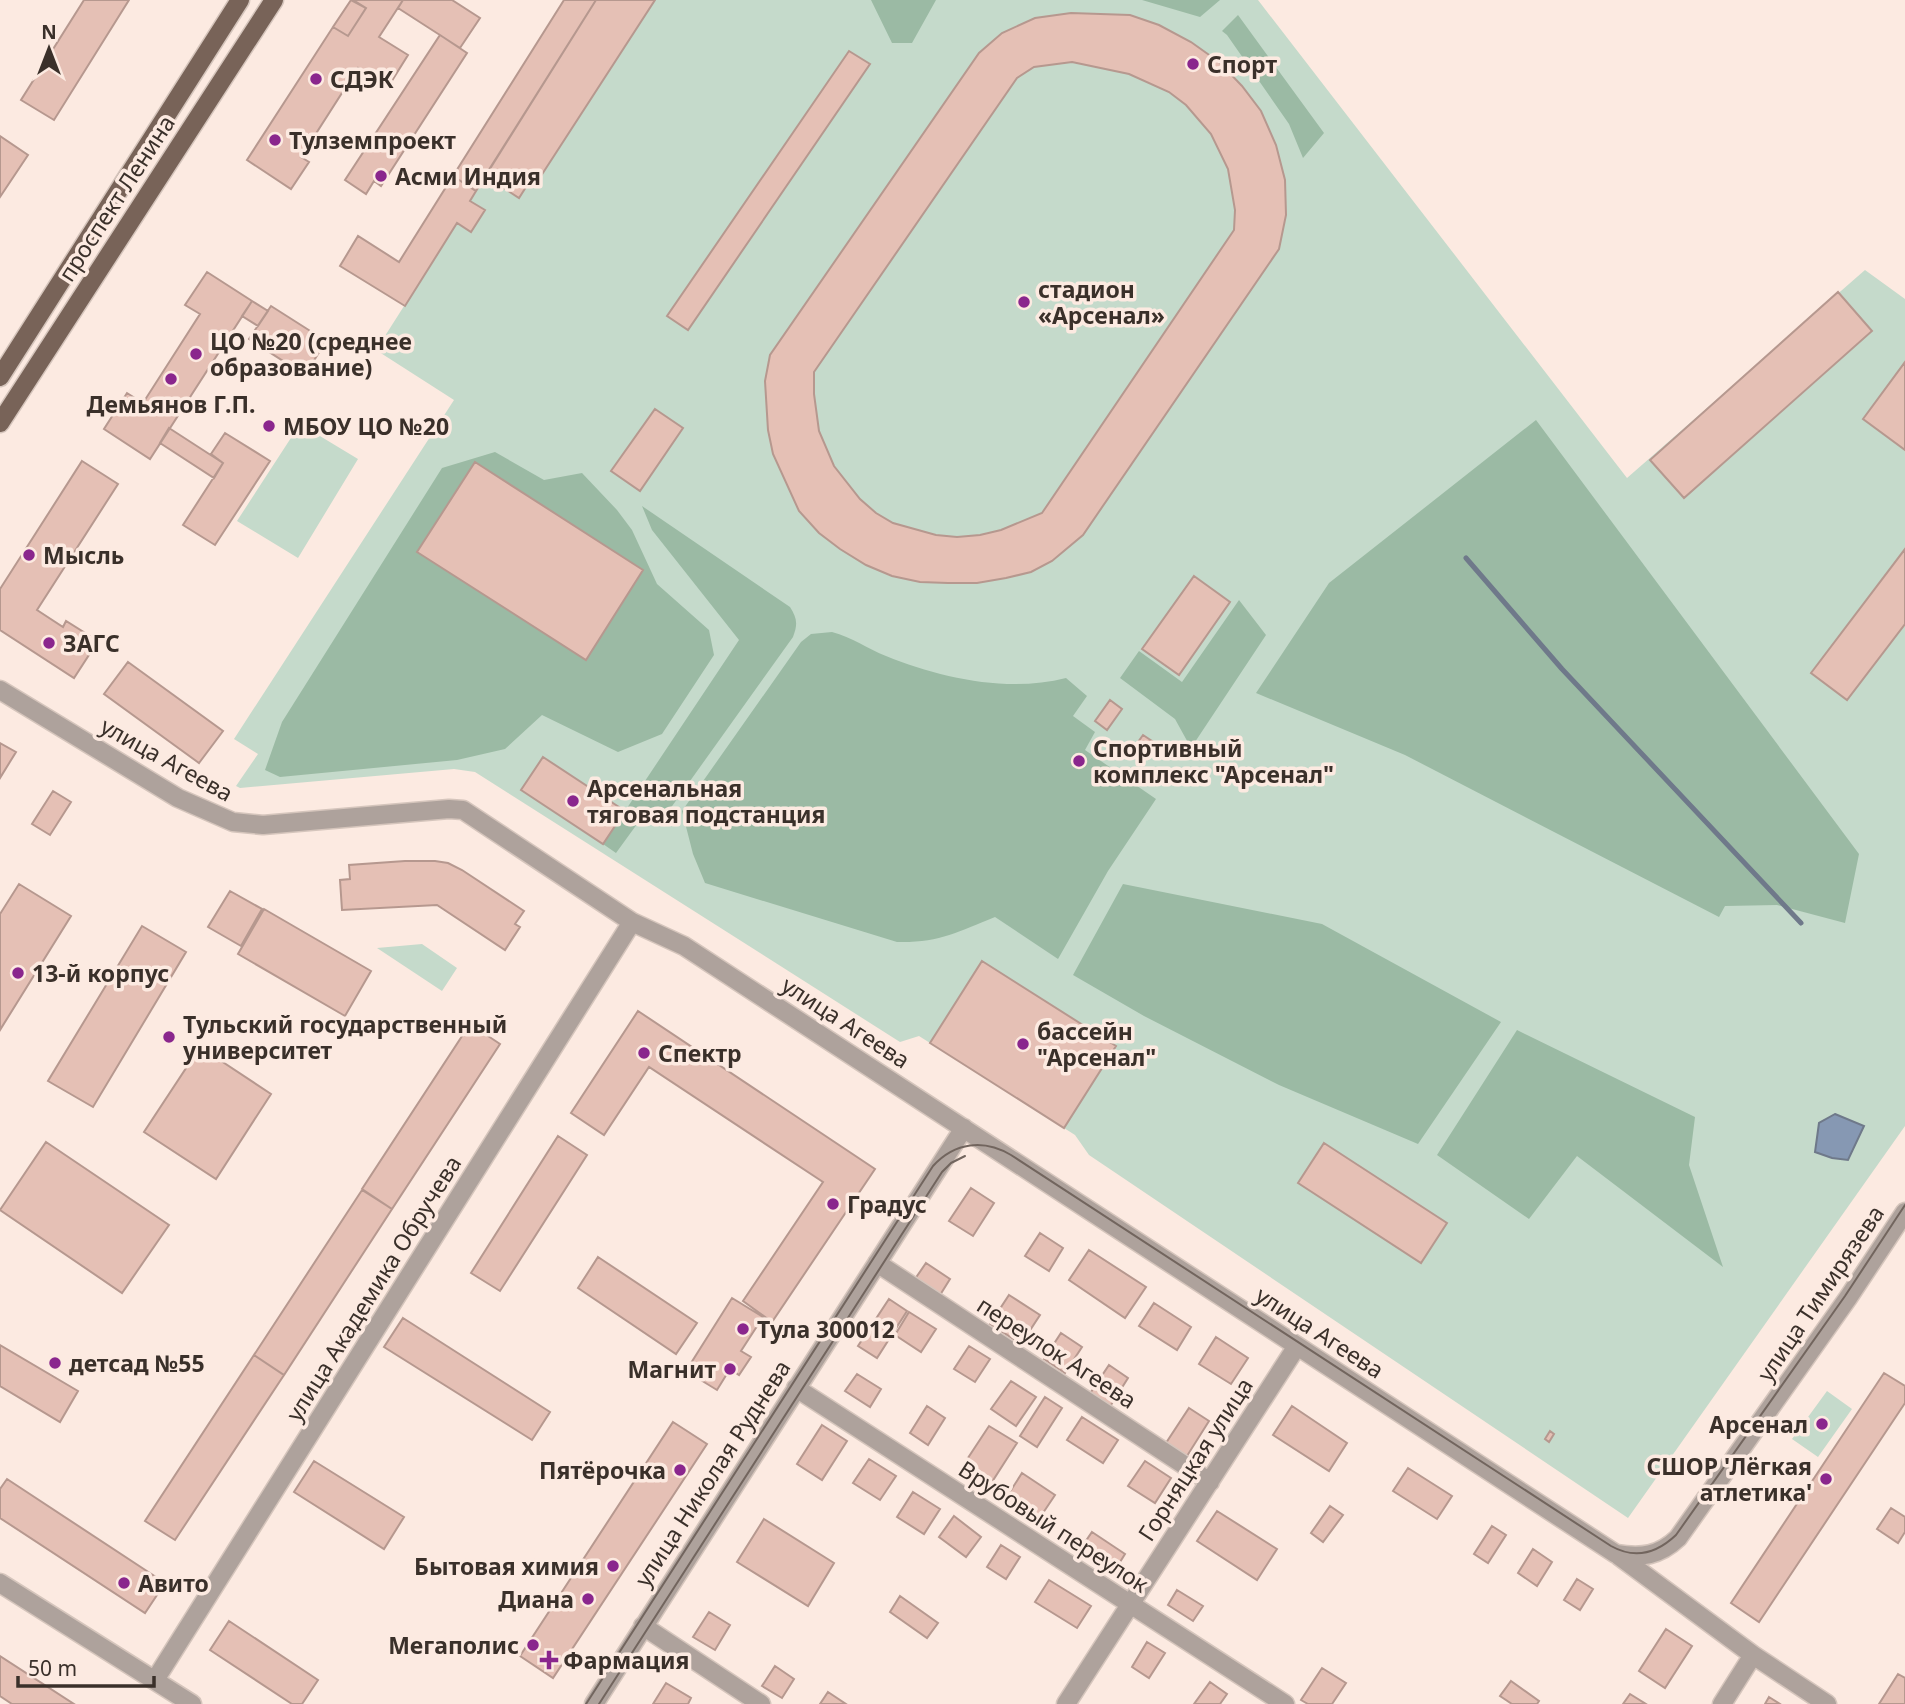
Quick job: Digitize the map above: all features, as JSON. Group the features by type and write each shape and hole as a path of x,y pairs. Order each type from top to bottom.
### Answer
{"main road":[{"name":"проспект Ленина","path":"0,377 240,0"},
{"name":"проспект Ленина","path":"0,423 274,0"}],"street":[{"name":"улица Агеева","path":"0,690 178,797 233,822 263,825 463,810 632,922 684,946 1616,1554 1753,1655 1827,1704"},
{"name":"улица Академика Обручева","path":"155,1680 632,922"},
{"name":"улица Николая Руднева","path":"594,1704 964,1128"},
{"name":"улица Тимирязева","path":"1616,1554 1637,1557 1656,1554 1678,1538 1848,1298 1905,1212"},
{"name":"переулок Агеева","path":"877,1263 1210,1482"},
{"name":"Горняцкая улица","path":"1066,1704 1297,1346"},
{"name":"Врубовый переулок","path":"796,1388 1285,1704"},
{"path":"0,1583 192,1704"},
{"path":"643,1626 761,1704"},
{"path":"1722,1704 1753,1655"}],"green space":[{"name":"Спортивный комплекс \"Арсенал\"","path":"655,0 1258,0 1627,478 1865,270 1905,299 1905,1126 1628,1518 1089,1155 1075,1135 919,1036 900,1042 475,772 454,769 240,788 236,786 258,754 234,739 454,400 376,350 457,223 471,232 485,210 470,201 485,176 519,198 533,176 539,179"},
{"path":"871,0 936,0 912,43 892,43"},
{"path":"1142,0 1220,0 1200,17"},
{"path":"1238,15 1324,133 1303,158 1289,124 1222,31"},
{"path":"1536,420 1859,854 1845,923 1777,905 1725,906 1719,917 1405,755 1256,693 1329,583"},
{"path":"300,424 358,459 298,558 237,521"},
{"path":"495,452 544,480 582,473 632,530 657,584 709,630 714,655 662,734 618,752 542,715 505,749 457,760 280,777 265,770 282,722 442,468"},
{"path":"642,506 790,607 796,625 793,637 670,809 640,820 616,853 603,844 739,640 652,530"},
{"path":"1239,600 1266,635 1191,748 1175,719 1120,678 1139,651 1182,682"},
{"path":"832,632 907,664 951,677 1021,684 1066,678 1087,696 1073,716 1095,732 1085,750 1156,799 1108,871 1058,959 995,917 958,932 925,941 897,942 705,883 693,854 682,811 801,642 811,634"},
{"path":"1123,884 1322,924 1501,1022 1418,1144 1279,1085 1144,1016 1073,975"},
{"path":"422,944 457,968 442,991 377,948"},
{"path":"1517,1030 1695,1117 1689,1165 1723,1267 1577,1156 1529,1219 1437,1155"},
{"name":"Арсенал","path":"1827,1391 1852,1409 1818,1457 1792,1439"}],"water":[{"path":"1835,1114 1864,1126 1848,1160 1815,1152 1819,1123"}],"building":[{"path":"84,0 129,0 54,120 21,100"},
{"path":"351,0 366,8 348,36 333,27"},
{"path":"353,0 403,0 379,37 408,55 388,87 358,68 301,157 309,162 291,189 247,160 333,27 348,36 366,8"},
{"path":"403,0 452,0 480,18 460,48 398,8"},
{"path":"564,0 596,0 476,191 453,176"},
{"path":"596,0 655,0 539,179 533,176 519,198 485,176"},
{"path":"1071,13 1130,15 1159,25 1191,42 1219,62 1261,111 1276,145 1285,180 1286,215 1279,249 1083,535 1052,561 1031,572 1006,578 977,583 948,583 920,582 892,576 866,565 840,549 819,533 799,511 773,454 768,430 765,381 770,355 979,53 1002,33 1035,18","holes":["1072,62 1129,74 1169,92 1186,105 1211,134 1228,169 1235,210 1234,230 1042,513 1001,530 957,537 936,535 893,523 860,499 834,466 819,431 814,372 1017,78 1034,67"]},
{"path":"440,35 467,53 381,186 374,181 366,194 345,180"},
{"path":"849,51 870,64 688,330 667,316"},
{"path":"0,136 28,155 0,197"},
{"path":"453,176 476,191 470,201 485,210 471,232 457,223 405,306 340,266 358,236 399,262"},
{"name":"ЦО №20 (среднее образование)","path":"207,272 252,301 150,459 104,429 127,393 143,403 200,314 185,305"},
{"path":"1838,292 1872,331 1684,498 1650,460"},
{"path":"252,301 268,311 258,326 242,316"},
{"path":"271,306 326,341 305,375 249,339"},
{"path":"1905,362 1905,450 1863,419"},
{"path":"655,409 683,428 640,491 611,471"},
{"path":"169,428 223,463 214,478 160,443"},
{"name":"ЦО №20 (среднее образование)","path":"225,433 270,461 215,545 183,525 223,463 211,454"},
{"path":"82,461 118,484 37,610 63,627 66,621 98,641 74,678 0,630 0,589"},
{"path":"475,462 643,570 586,660 417,552"},
{"path":"1905,549 1905,624 1847,700 1811,673"},
{"path":"1194,576 1230,602 1179,675 1142,649"},
{"path":"128,662 223,731 199,763 104,694"},
{"path":"1110,700 1122,709 1107,730 1095,721"},
{"path":"1143,735 1158,745 1148,759 1133,749"},
{"path":"0,743 16,752 0,778"},
{"name":"Арсенальная тяговая подстанция","path":"543,757 625,811 603,844 521,790"},
{"path":"53,791 71,802 50,835 32,824"},
{"path":"405,861 448,863 524,911 515,924 520,927 505,950 437,905 342,910 340,880 350,879 349,865"},
{"name":"13-й корпус","path":"19,884 71,916 0,1030 0,914"},
{"path":"230,891 262,909 241,946 208,927"},
{"path":"264,909 371,971 345,1016 238,954"},
{"path":"142,926 186,952 93,1107 48,1081"},
{"name":"бассейн \"Арсенал\"","path":"982,961 1116,1046 1064,1128 930,1043"},
{"path":"638,1011 875,1169 772,1322 743,1301 823,1182 649,1067 604,1135 571,1113"},
{"path":"470,1024 500,1044 392,1209 362,1189"},
{"path":"200,1047 271,1094 216,1179 144,1132"},
{"path":"558,1136 587,1155 500,1291 471,1273"},
{"path":"46,1142 169,1225 122,1293 0,1210"},
{"path":"1324,1143 1447,1223 1421,1263 1298,1183"},
{"path":"971,1188 994,1203 973,1236 949,1221"},
{"path":"362,1190 392,1209 284,1375 254,1355"},
{"path":"1040,1233 1063,1248 1049,1271 1025,1256"},
{"path":"1089,1250 1146,1287 1125,1318 1069,1280"},
{"path":"598,1257 697,1323 676,1354 578,1288"},
{"path":"926,1263 950,1279 940,1295 915,1279"},
{"path":"1009,1295 1040,1315 1021,1344 990,1324"},
{"path":"732,1298 763,1317 741,1351 751,1357 739,1375 730,1369 717,1390 686,1371"},
{"path":"889,1299 907,1311 877,1358 858,1346"},
{"path":"1154,1303 1191,1327 1177,1350 1139,1326"},
{"path":"909,1312 936,1329 921,1352 895,1335"},
{"path":"403,1318 550,1412 532,1440 384,1347"},
{"path":"1061,1333 1082,1347 1065,1373 1044,1359"},
{"path":"1216,1337 1248,1358 1231,1384 1199,1364"},
{"path":"0,1345 78,1391 60,1422 0,1386"},
{"path":"969,1346 990,1359 975,1382 954,1369"},
{"path":"254,1355 284,1375 175,1540 145,1521"},
{"path":"1109,1365 1128,1378 1109,1408 1089,1395"},
{"path":"1884,1373 1905,1386 1905,1403 1759,1622 1731,1603"},
{"path":"857,1374 881,1389 870,1407 845,1391"},
{"path":"1011,1381 1036,1397 1016,1426 991,1409"},
{"path":"1045,1397 1062,1408 1037,1447 1020,1436"},
{"path":"927,1406 945,1418 928,1445 910,1433"},
{"path":"1292,1406 1347,1443 1329,1471 1273,1435"},
{"path":"1189,1408 1209,1421 1187,1456 1166,1443"},
{"path":"1082,1417 1118,1440 1103,1463 1067,1440"},
{"path":"673,1422 707,1444 553,1678 520,1656"},
{"path":"822,1425 847,1441 822,1480 797,1464"},
{"path":"989,1426 1017,1443 990,1485 962,1467"},
{"path":"1550,1431 1554,1434 1549,1442 1545,1439"},
{"path":"869,1459 896,1476 880,1500 853,1483"},
{"path":"314,1461 404,1517 384,1549 294,1492"},
{"path":"1145,1461 1171,1478 1155,1503 1128,1486"},
{"path":"1408,1468 1452,1496 1437,1519 1393,1491"},
{"path":"1022,1473 1055,1495 1039,1519 1006,1498"},
{"path":"7,1479 165,1583 145,1613 0,1518 0,1489"},
{"path":"913,1492 940,1509 924,1534 897,1517"},
{"path":"1330,1506 1343,1515 1323,1542 1311,1533"},
{"path":"1891,1508 1905,1517 1905,1532 1898,1543 1877,1529"},
{"path":"1217,1511 1277,1549 1257,1580 1197,1541"},
{"path":"954,1516 981,1537 966,1557 939,1537"},
{"path":"764,1519 834,1563 808,1606 737,1562"},
{"path":"1492,1526 1506,1535 1488,1563 1474,1554"},
{"path":"1092,1532 1125,1554 1115,1570 1081,1548"},
{"path":"1001,1545 1020,1557 1006,1579 987,1567"},
{"path":"1533,1549 1552,1562 1537,1586 1518,1573"},
{"path":"1577,1579 1593,1589 1580,1610 1564,1600"},
{"path":"1049,1580 1091,1606 1077,1628 1035,1602"},
{"path":"1177,1590 1203,1606 1193,1621 1168,1605"},
{"path":"900,1596 938,1623 927,1638 890,1612"},
{"path":"709,1612 730,1625 715,1650 693,1637"},
{"path":"229,1621 318,1680 302,1704 292,1704 210,1650"},
{"path":"1666,1629 1692,1646 1665,1688 1639,1671"},
{"path":"1147,1642 1165,1653 1149,1678 1132,1667"},
{"path":"0,1656 74,1704 12,1704 0,1696"},
{"path":"775,1666 794,1679 782,1698 762,1686"},
{"path":"1322,1668 1346,1683 1332,1704 1308,1704 1301,1700"},
{"path":"1898,1674 1905,1678 1905,1704 1879,1704"},
{"path":"1511,1681 1539,1701 1537,1704 1512,1704 1500,1696"},
{"path":"1210,1682 1227,1694 1220,1704 1194,1704"},
{"path":"666,1683 691,1698 688,1704 653,1704"},
{"path":"828,1692 846,1704 820,1704"},
{"path":"1630,1694 1646,1704 1623,1704"},
{"path":"1769,1697 1780,1704 1765,1704"}],"waterway":[{"path":"1466,558 1562,669 1801,923"}],"tram line":[{"path":"586,1704 933,1166 960,1148 980,1145 1011,1155 1611,1546 1629,1553 1654,1550 1676,1535 1845,1296 1905,1205"},
{"path":"599,1704 942,1172 951,1163 965,1156"}],"place":[{"name":"Спорт","path":"1193,64"},
{"name":"СДЭК","path":"316,79"},
{"name":"Тулземпроект","path":"275,140"},
{"name":"Асми Индия","path":"381,176"},
{"name":"стадион «Арсенал»","path":"1024,302"},
{"name":"ЦО №20 (среднее образование)","path":"196,354"},
{"name":"Демьянов Г.П.","path":"171,379"},
{"name":"МБОУ ЦО №20","path":"269,426"},
{"name":"Мысль","path":"29,555"},
{"name":"ЗАГС","path":"49,643"},
{"name":"Спортивный комплекс \"Арсенал\"","path":"1079,761"},
{"name":"Арсенальная тяговая подстанция","path":"573,801"},
{"name":"13-й корпус","path":"18,973"},
{"name":"Тульский государственный университет","path":"169,1037"},
{"name":"бассейн \"Арсенал\"","path":"1023,1044"},
{"name":"Спектр","path":"644,1053"},
{"name":"Градус","path":"833,1204"},
{"name":"Тула 300012","path":"743,1329"},
{"name":"детсад №55","path":"55,1363"},
{"name":"Магнит","path":"730,1369"},
{"name":"Арсенал","path":"1822,1424"},
{"name":"Пятёрочка","path":"680,1470"},
{"name":"СШОР 'Лёгкая атлетика'","path":"1826,1479"},
{"name":"Бытовая химия","path":"613,1566"},
{"name":"Авито","path":"124,1583"},
{"name":"Диана","path":"588,1599"},
{"name":"Мегаполис","path":"533,1645"},
{"name":"Фармация","path":"549,1660"}]}
